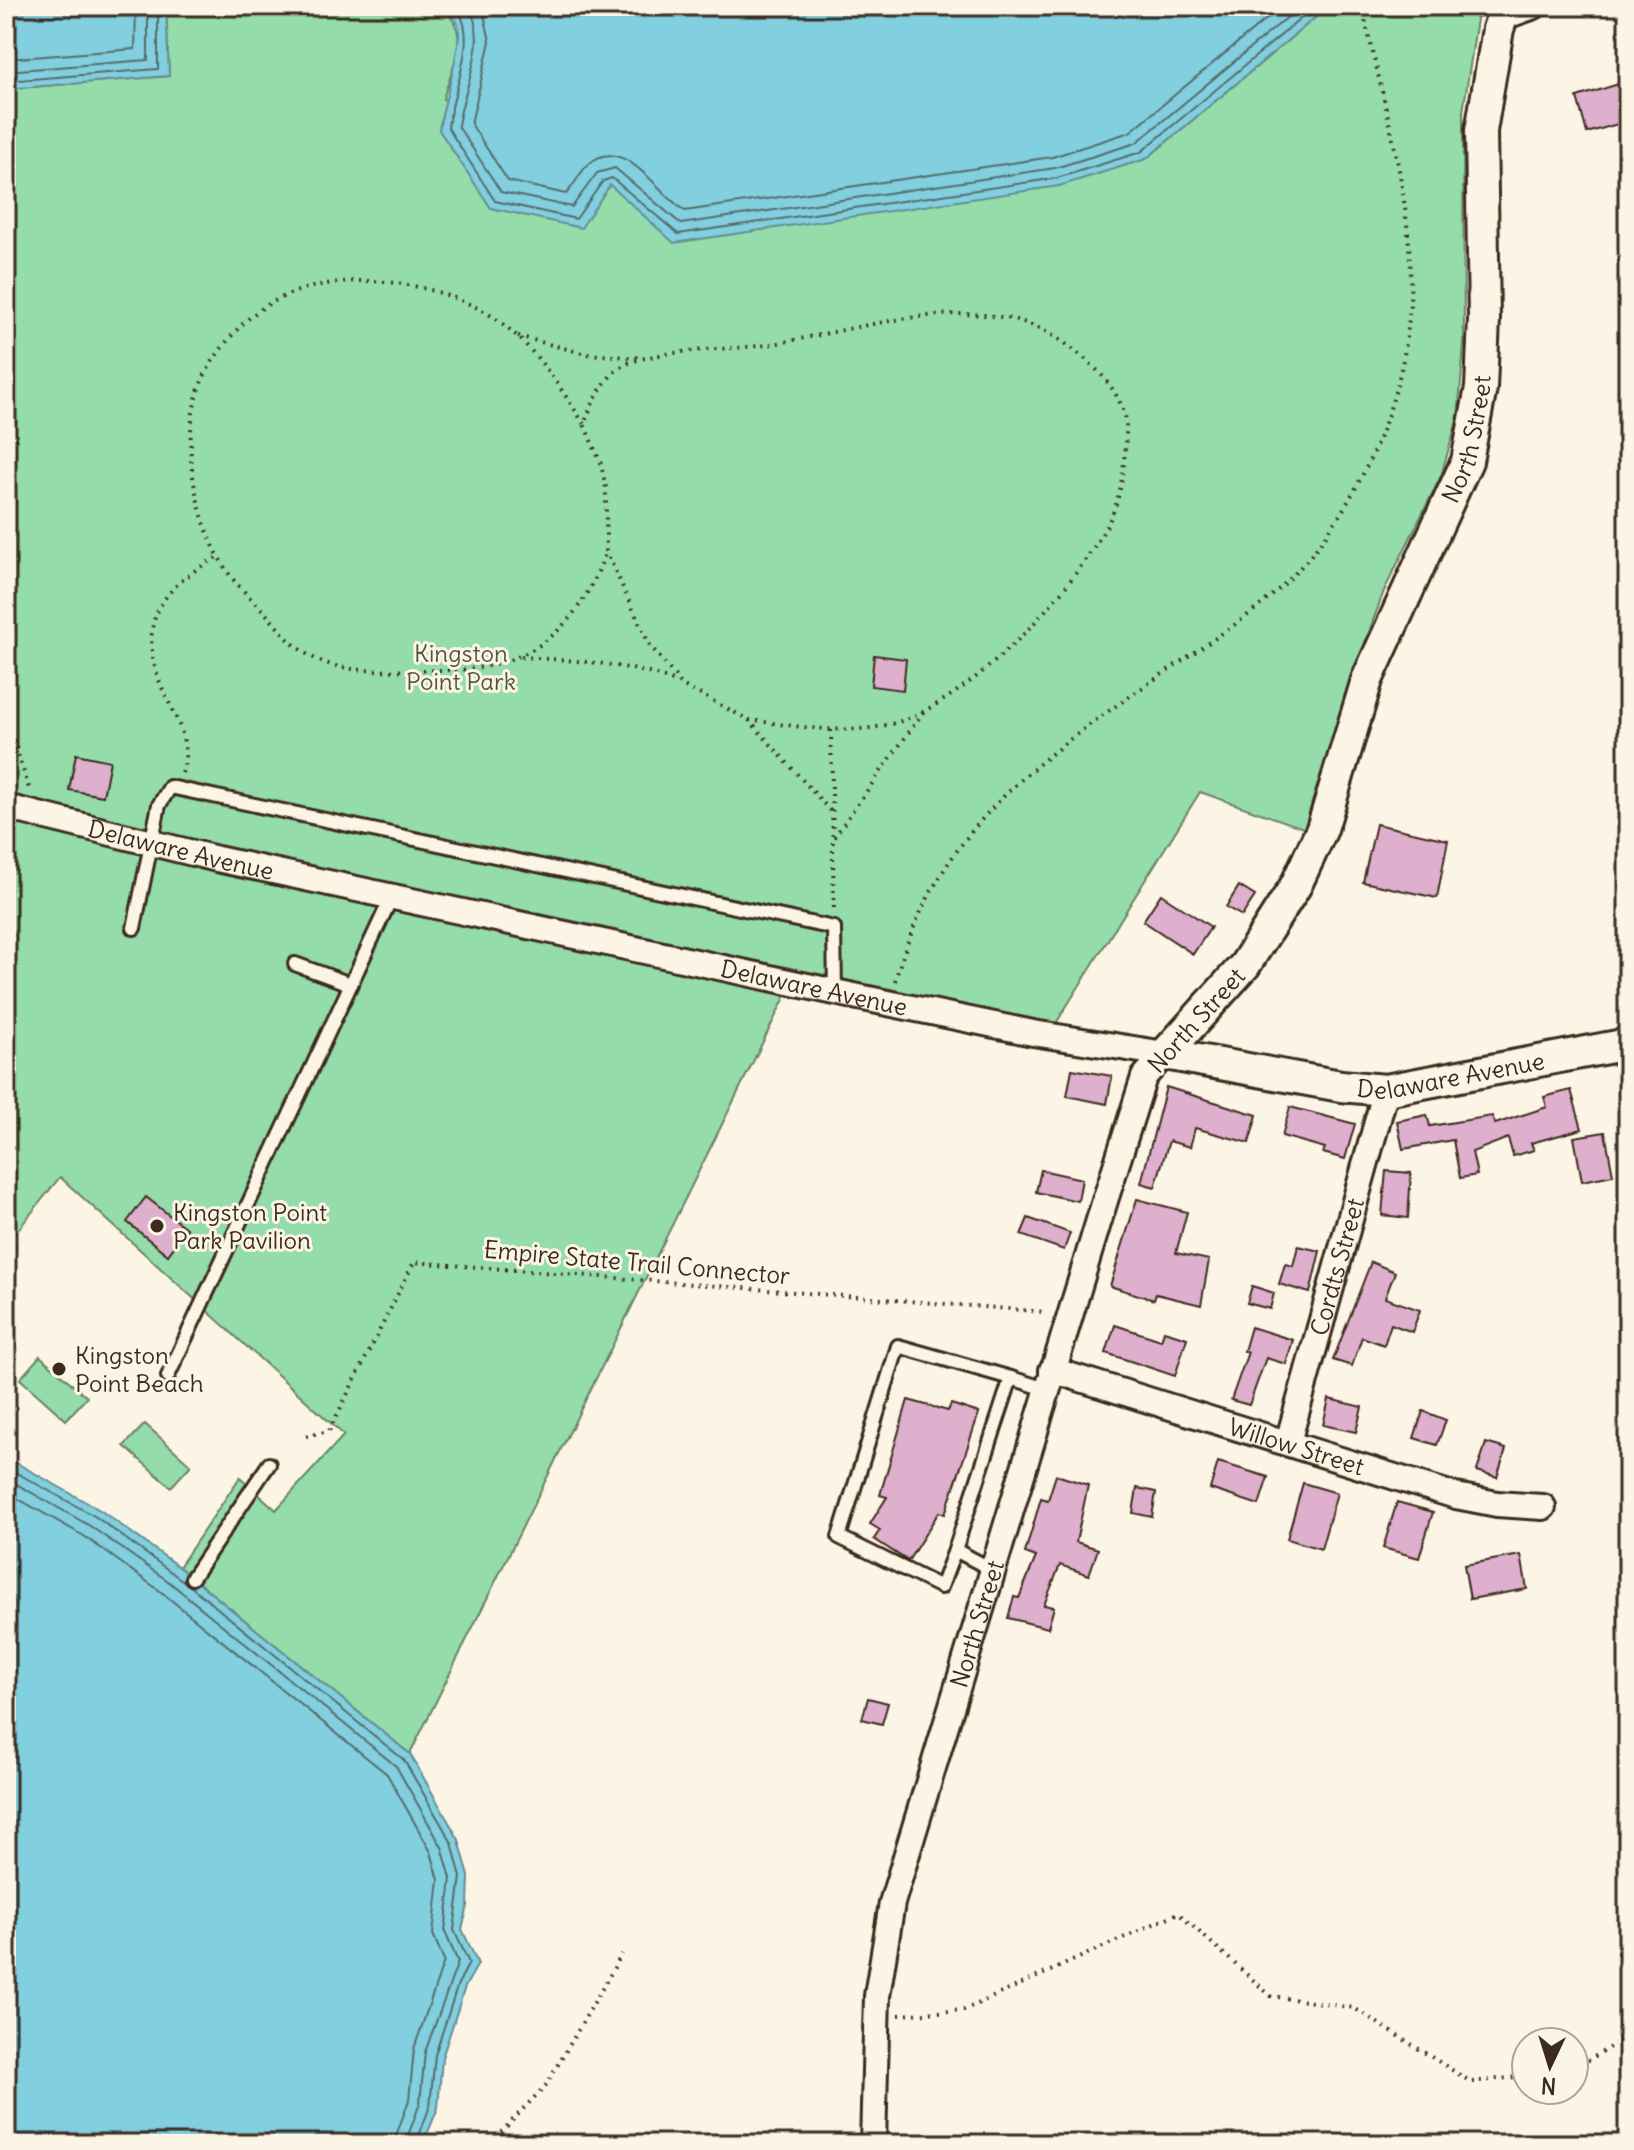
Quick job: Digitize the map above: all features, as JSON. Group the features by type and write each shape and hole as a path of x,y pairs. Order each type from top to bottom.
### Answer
{"street":[{"path":"1504,12 1534,6"},
{"name":"North Street","path":"873,2144 876,2017 882,1955 892,1903 991,1569 1144,1077 1245,965 1296,885 1322,829 1367,680 1467,461 1481,388 1484,319 1481,131 1504,12"},
{"name":"Delaware Avenue","path":"6,807 392,896 1033,1033 1341,1086 1386,1090 1628,1044"},
{"name":"Cordts Street","path":"1288,1442 1386,1090"},
{"name":"Willow Street","path":"1049,1380 1288,1442 1456,1496 1497,1504 1543,1507"}],"lane":[{"path":"134,928 159,805 170,787 834,928 835,991"},
{"path":"168,1376 392,896"},
{"path":"295,964 350,984"},
{"path":"1011,1378 941,1587 839,1537 898,1346 1011,1378 1049,1380"},
{"path":"192,1578 269,1464"},
{"path":"955,1550 991,1569"}],"path":[{"path":"892,992 904,948 939,875 975,827 1031,767 1062,742 1246,616 1281,588 1308,557 1365,468 1398,385 1408,326 1408,248 1400,175 1362,6"},
{"path":"516,336 586,354 648,358 752,347 854,327 970,313 1017,320 1056,335 1103,374 1125,417 1124,478 1108,525 1043,614 995,660 924,711 897,722 831,730 749,720 653,673 610,663 521,657 462,670 334,665 312,657 289,641 229,574 219,556 201,509 191,451 194,401 207,370 231,337 255,313 287,297 323,286 364,280 401,285 453,298 489,315 516,336 542,364 584,424 601,464 606,488 606,551 591,592 562,630 521,657"},
{"path":"584,424 596,395 620,367 648,358"},
{"path":"606,551 649,644 682,685"},
{"path":"170,787 183,772 185,750 174,711 159,680 151,645 154,618 167,593 186,574 219,556"},
{"path":"832,839 924,711"},
{"path":"6,717 38,816"},
{"path":"749,720 832,813"},
{"path":"831,730 834,928"},
{"path":"6,1247 19,1247"},
{"name":"Empire State Trail Connector","path":"306,1436 329,1431 414,1262 1070,1314"},
{"path":"876,2017 964,2010 1178,1913 1271,1996 1354,2008 1471,2082 1510,2078"},
{"path":"490,2144 547,2084 622,1954"},
{"path":"1590,2059 1628,2036"}],"green space":[{"name":"Kingston Point Park","path":"166,6 440,6 450,16 459,38 443,99 610,184 1146,159 1329,6 1479,6 1463,112 1464,346 1458,417 1441,476 1384,591 1345,697 1306,829 1200,792 1055,1025 798,971 410,1754 179,1567 240,1477 276,1510 344,1435 60,1177 6,1245 6,89 169,76"},
{"path":"40,1356 87,1397 66,1420 20,1379"},
{"path":"145,1424 191,1465 171,1487 124,1446"}],"water":[{"path":"6,6 166,6 169,76 6,89"},
{"path":"440,6 1329,6 1146,159 1059,186 674,243 610,185 581,228 491,208 439,130 459,32 455,19"},
{"path":"6,1457 100,1510 179,1567 410,1754 459,1840 469,1876 468,1906 462,1929 478,1964 465,1987 442,2058 438,2108 423,2144 6,2144"}],"building":[{"path":"1628,81 1628,121 1587,133 1577,97"},
{"path":"874,655 906,659 903,690 871,686"},
{"path":"76,754 110,761 103,796 69,790"},
{"path":"1376,824 1448,840 1437,898 1363,882"},
{"path":"1239,886 1255,896 1242,916 1226,907"},
{"path":"1161,894 1211,927 1193,954 1143,921"},
{"path":"1072,1069 1112,1076 1107,1104 1067,1096"},
{"path":"1166,1087 1257,1115 1249,1143 1195,1128 1190,1147 1169,1141 1155,1187 1141,1183"},
{"path":"1571,1090 1582,1129 1531,1143 1534,1150 1513,1156 1508,1138 1472,1152 1477,1175 1460,1178 1453,1140 1403,1149 1397,1121 1427,1115 1430,1126 1492,1116 1495,1124 1547,1107 1544,1097"},
{"path":"1290,1107 1355,1124 1345,1159 1323,1153 1325,1148 1282,1136"},
{"path":"1605,1132 1613,1175 1582,1181 1574,1137"},
{"path":"1041,1170 1082,1179 1078,1201 1036,1192"},
{"path":"1386,1171 1411,1173 1408,1218 1382,1215"},
{"name":"Kingston Point Park Pavilion","path":"146,1197 187,1229 168,1255 127,1222"},
{"path":"1137,1199 1187,1212 1176,1253 1209,1260 1201,1305 1156,1294 1154,1300 1110,1286"},
{"path":"1028,1218 1070,1233 1064,1250 1021,1235"},
{"path":"1298,1246 1320,1251 1310,1293 1279,1284 1285,1264 1293,1266"},
{"path":"1371,1262 1395,1272 1385,1298 1420,1310 1412,1332 1391,1324 1384,1345 1362,1337 1352,1366 1333,1360"},
{"path":"1252,1286 1274,1293 1270,1309 1247,1303"},
{"path":"1115,1325 1161,1340 1164,1331 1187,1338 1175,1376 1106,1353"},
{"path":"1251,1327 1293,1340 1286,1364 1266,1358 1249,1405 1231,1400 1248,1352 1244,1351"},
{"path":"1329,1399 1362,1407 1356,1432 1323,1425"},
{"path":"908,1400 948,1411 951,1404 979,1413 945,1514 939,1512 908,1561 874,1539 880,1530 870,1524 887,1497 880,1495"},
{"path":"1423,1411 1446,1420 1437,1445 1414,1438"},
{"path":"1486,1443 1506,1449 1497,1477 1477,1471"},
{"path":"1218,1462 1268,1477 1259,1505 1210,1489"},
{"path":"1056,1475 1088,1485 1076,1542 1098,1549 1089,1575 1060,1565 1044,1605 1054,1607 1048,1628 1008,1618 1014,1597 1019,1598 1036,1557 1025,1553 1041,1498 1048,1500"},
{"path":"1303,1483 1337,1493 1321,1549 1287,1539"},
{"path":"1137,1488 1156,1492 1152,1517 1133,1513"},
{"path":"1397,1502 1433,1512 1419,1558 1383,1548"},
{"path":"1521,1555 1527,1589 1470,1599 1464,1565"},
{"path":"868,1698 888,1703 882,1724 862,1719"}],"place":[{"name":"Kingston Point Park Pavilion","path":"157,1226"},
{"name":"Kingston Point Beach","path":"59,1369"}]}
